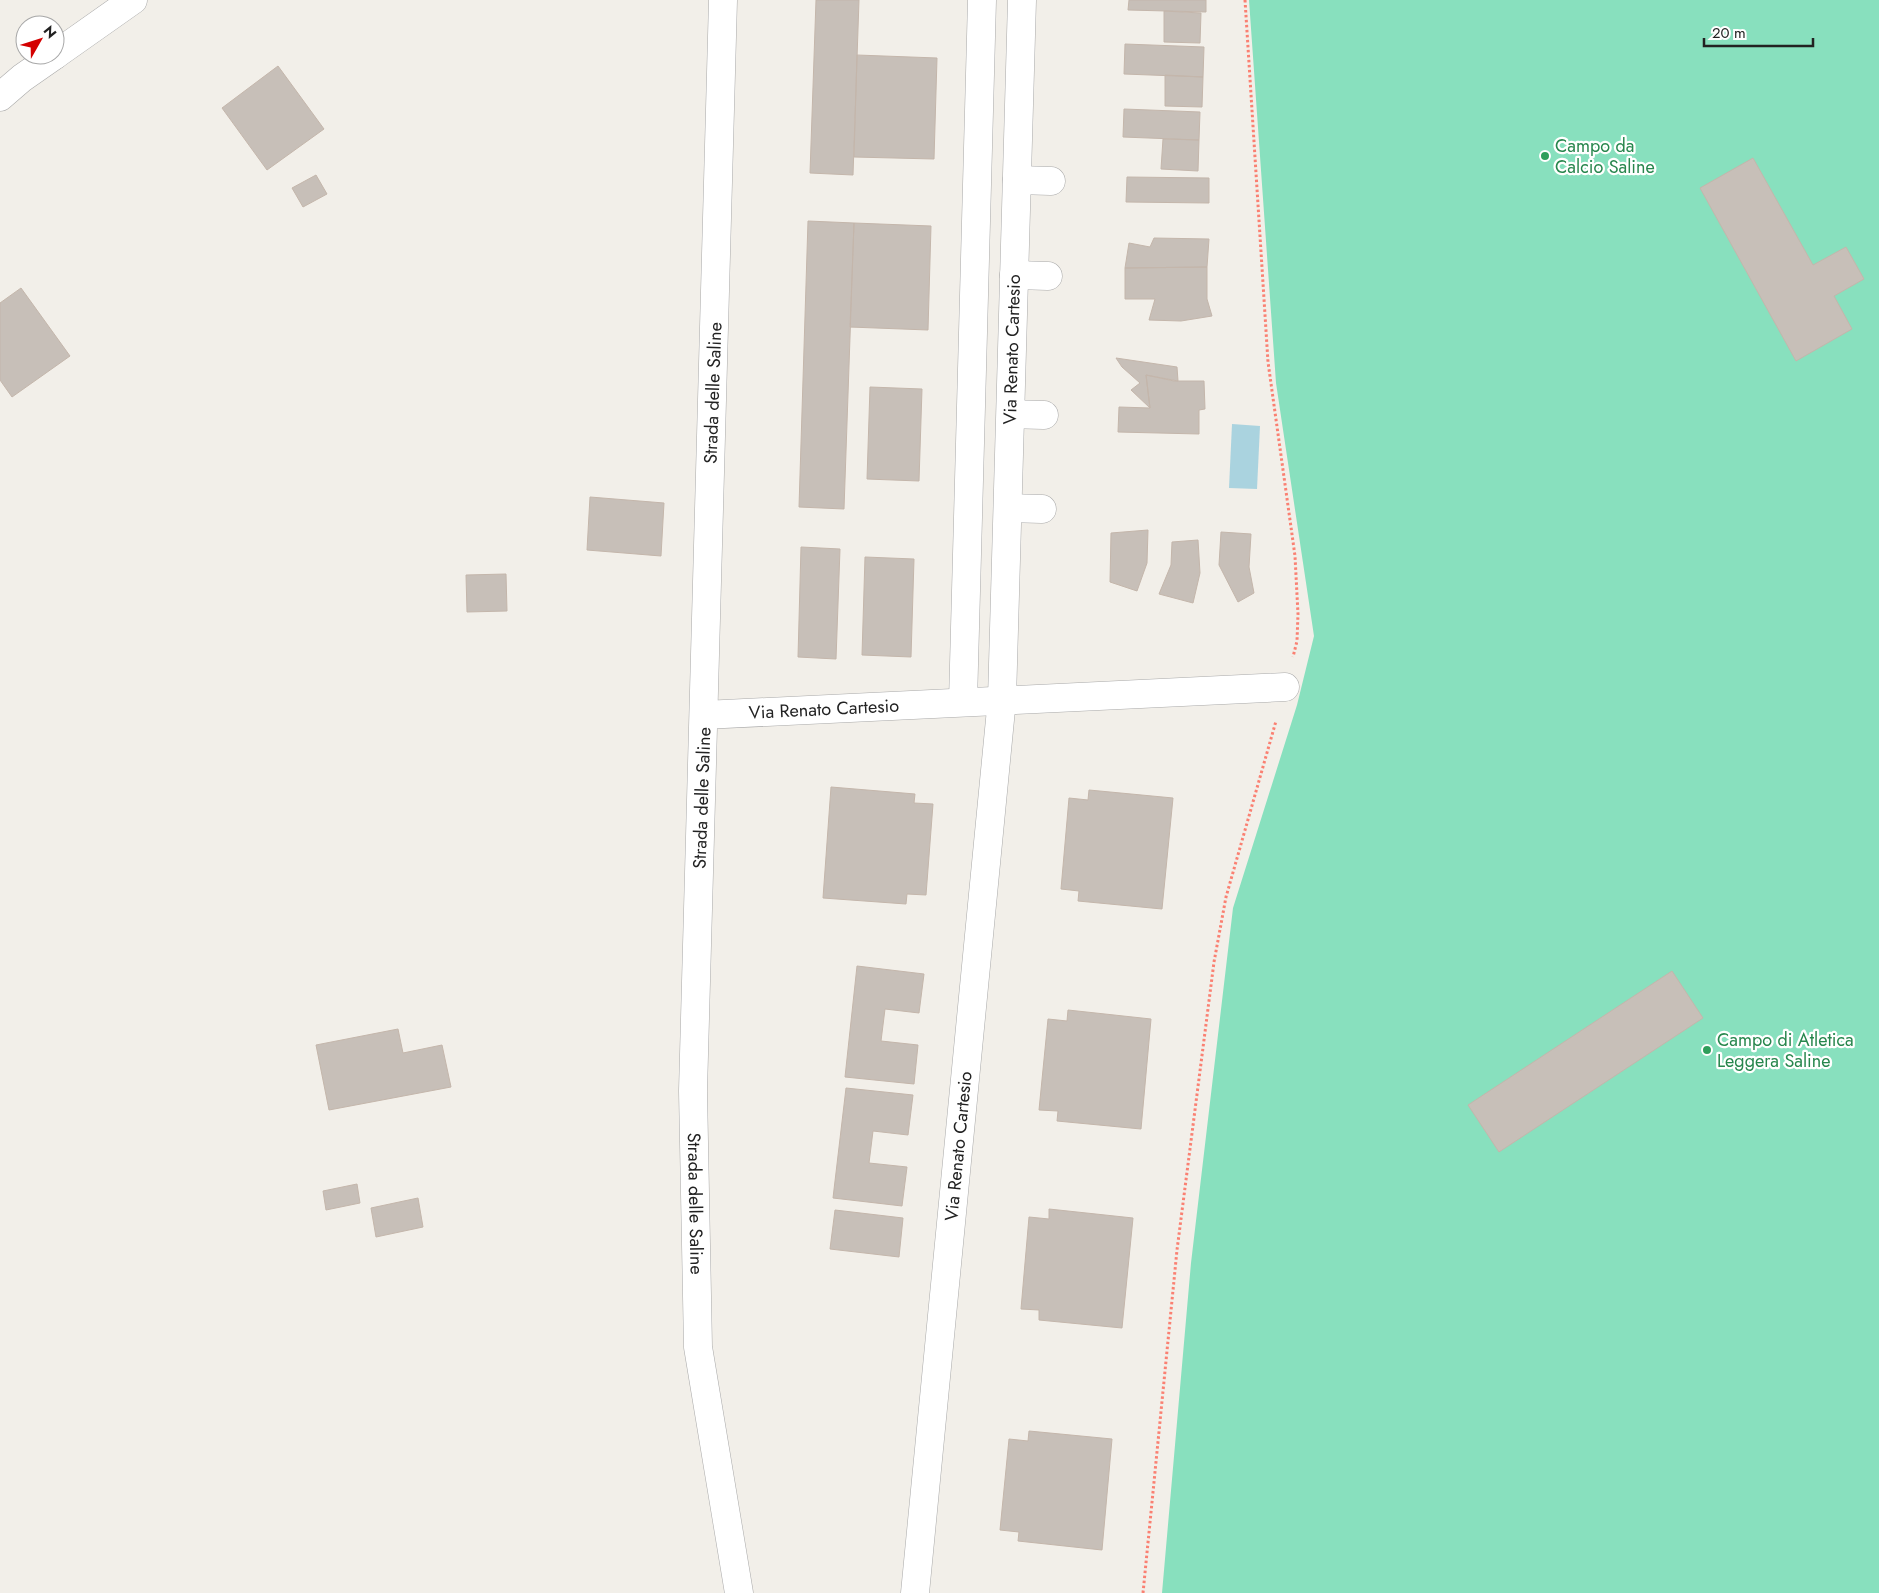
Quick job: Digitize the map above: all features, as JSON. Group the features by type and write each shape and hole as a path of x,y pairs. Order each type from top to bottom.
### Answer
{"street":[{"path":"65,48 133,0"},
{"name":"Strada delle Saline","path":"724,0 693,1091 698,1347 739,1593"},
{"path":"963,702 982,0"},
{"name":"Via Renato Cartesio","path":"915,1593 1002,699 1022,0"},
{"path":"0,97 41,65"},
{"path":"977,186 1051,181"},
{"path":"1014,274 1048,276"},
{"path":"1010,414 1044,415"},
{"path":"968,515 1042,509"},
{"name":"Via Renato Cartesio","path":"704,715 1002,699 1286,687"}],"path":[{"path":"1144,1593 1177,1250 1214,962 1226,897 1286,687 1297,641 1298,614 1295,556 1268,362 1245,0"}],"green space":[{"path":"1249,0 1879,0 1879,1593 1162,1593 1191,1263 1233,908 1297,705 1314,636 1276,383"}],"water":[{"path":"1232,424 1260,426 1257,489 1229,488"}],"building":[{"path":"816,0 859,0 853,175 810,173"},
{"path":"1129,0 1206,0 1206,12 1128,10"},
{"path":"1164,11 1201,13 1200,43 1164,42"},
{"path":"1125,44 1204,47 1203,77 1124,74"},
{"path":"857,55 937,58 934,159 854,157"},
{"path":"278,66 324,129 267,170 222,108"},
{"path":"1165,75 1203,77 1202,107 1165,106"},
{"path":"1124,109 1200,112 1199,140 1123,137"},
{"path":"1163,139 1199,140 1198,171 1161,169"},
{"path":"1753,158 1813,265 1846,247 1864,279 1834,296 1852,329 1796,361 1700,188"},
{"path":"316,175 327,194 303,207 292,188"},
{"path":"1127,177 1209,178 1209,203 1126,202"},
{"path":"808,221 854,223 844,509 799,507"},
{"path":"854,223 931,226 928,330 850,327"},
{"path":"1154,238 1209,239 1207,267 1125,268 1129,243 1150,247"},
{"path":"1207,267 1207,299 1212,316 1181,321 1149,320 1155,299 1125,299 1125,268"},
{"path":"21,288 70,356 12,397 0,380 0,303"},
{"path":"1116,358 1177,367 1178,381 1146,375 1150,408 1131,390 1140,383 1122,367"},
{"path":"1146,375 1174,381 1204,381 1205,409 1199,410 1199,434 1118,432 1119,407 1150,408"},
{"path":"870,387 922,389 919,481 867,479"},
{"path":"590,497 664,503 661,556 587,550"},
{"path":"1148,530 1147,563 1137,591 1110,582 1111,533"},
{"path":"1221,532 1251,534 1249,567 1254,593 1238,602 1219,565"},
{"path":"1198,540 1200,573 1193,603 1159,594 1171,565 1172,542"},
{"path":"801,547 840,549 836,659 798,657"},
{"path":"865,557 914,559 911,657 862,655"},
{"path":"506,574 507,611 467,612 466,575"},
{"path":"831,787 915,794 914,803 933,804 926,895 907,894 906,904 823,898"},
{"path":"1089,790 1173,798 1162,909 1078,901 1079,891 1061,889 1069,798 1088,800"},
{"path":"857,966 924,974 919,1013 885,1009 881,1041 918,1045 914,1084 845,1077"},
{"path":"1672,971 1703,1018 1499,1152 1468,1105"},
{"path":"1068,1010 1151,1019 1141,1129 1057,1121 1058,1111 1039,1110 1048,1019 1067,1021"},
{"path":"398,1029 403,1053 442,1045 451,1087 329,1110 316,1045"},
{"path":"846,1088 913,1095 908,1135 873,1131 869,1163 907,1167 902,1206 833,1198"},
{"path":"357,1184 360,1203 326,1210 323,1191"},
{"path":"418,1198 423,1227 376,1237 371,1208"},
{"path":"1049,1209 1133,1218 1122,1328 1039,1320 1039,1310 1021,1309 1029,1217 1049,1219"},
{"path":"835,1210 903,1218 899,1257 830,1249"},
{"path":"1029,1431 1112,1439 1102,1550 1018,1541 1019,1532 1000,1530 1009,1439 1028,1441"}],"place":[{"name":"Campo da Calcio Saline","path":"1545,156"},
{"name":"Campo di Atletica Leggera Saline","path":"1707,1050"}]}
